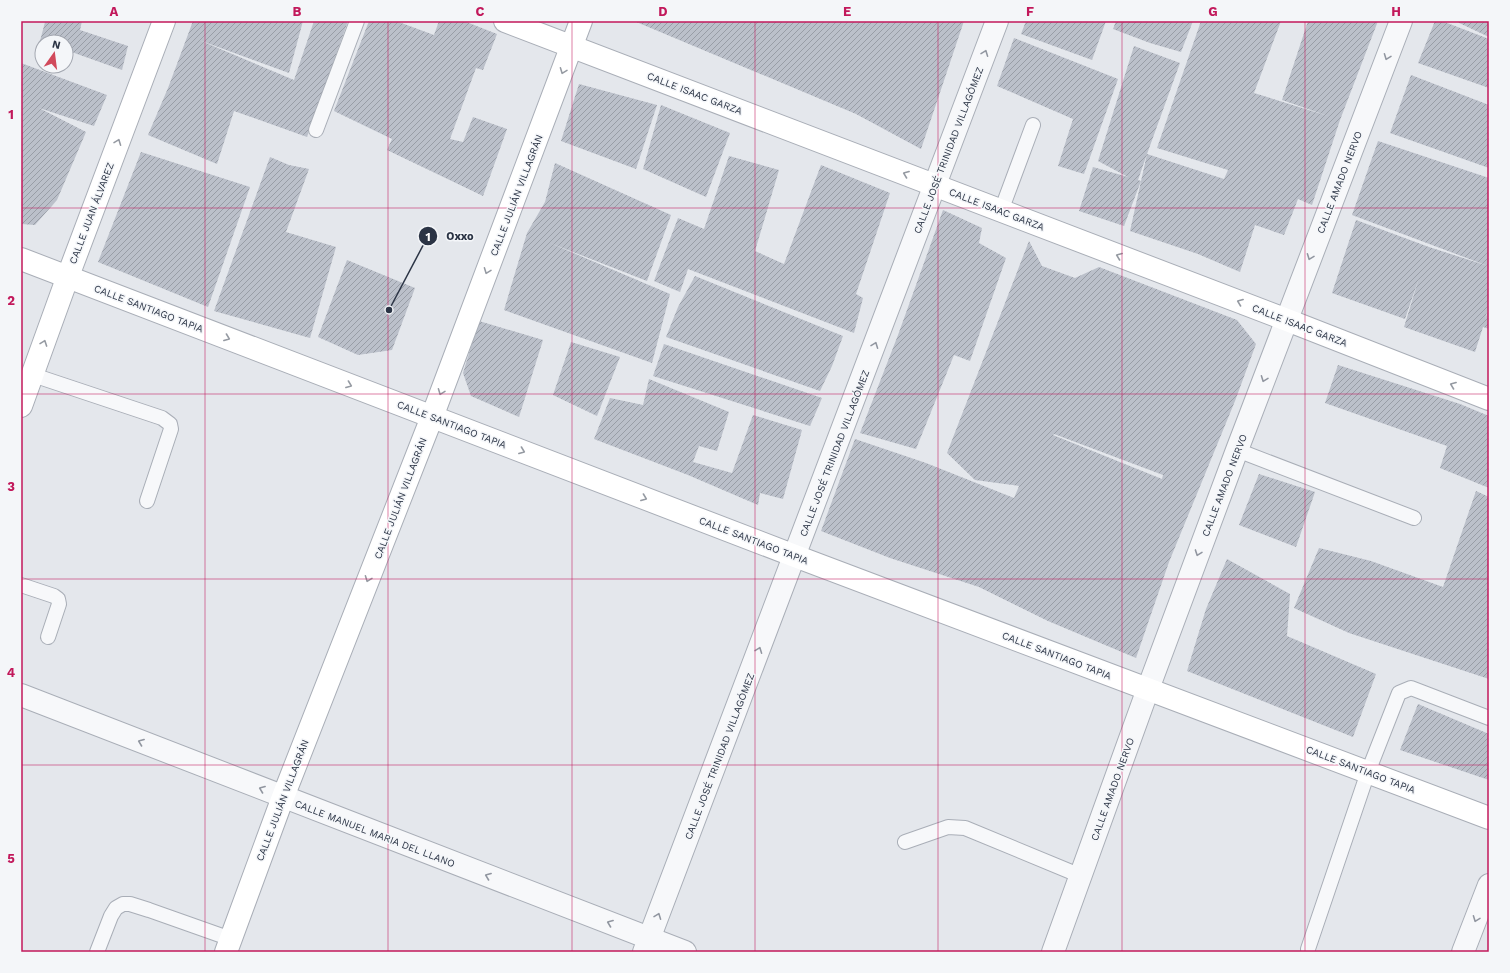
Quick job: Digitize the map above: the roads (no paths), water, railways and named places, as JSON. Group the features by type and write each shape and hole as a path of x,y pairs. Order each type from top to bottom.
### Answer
{"street":[{"name":"CALLE JUAN ÁLVAREZ","path":"21,406 68,276 164,21"},
{"name":"CALLE ISAAC GARZA","path":"505,21 1287,320 1489,399"},
{"name":"CALLE JULIÁN VILLAGRÁN","path":"228,945 283,797 432,416 581,21"},
{"name":"CALLE JOSÉ TRINIDAD VILLAGÓMEZ","path":"647,945 997,21"},
{"name":"CALLE AMADO NERVO","path":"1053,952 1148,689 1237,450 1401,21"},
{"name":"CALLE SANTIAGO TAPIA","path":"21,259 795,556 1489,818"},
{"name":"CALLE MANUEL MARIA DEL LLANO","path":"21,695 283,797 647,945 685,952"},
{"path":"1463,952 1489,885"}],"lane":[{"path":"316,130 357,21"},
{"path":"1001,211 1033,125"},
{"path":"33,375 162,418 170,424 171,429 146,501"},
{"path":"1237,450 1414,518"},
{"path":"21,585 54,596 58,599 58,604 48,637"},
{"path":"1308,949 1368,772 1399,693 1411,688 1489,718"},
{"path":"905,842 948,827 964,828 1080,876"},
{"path":"97,952 111,916 116,908 123,904 137,906 228,945"}],"place":[{"name":"Oxxo","path":"389,310"}]}
